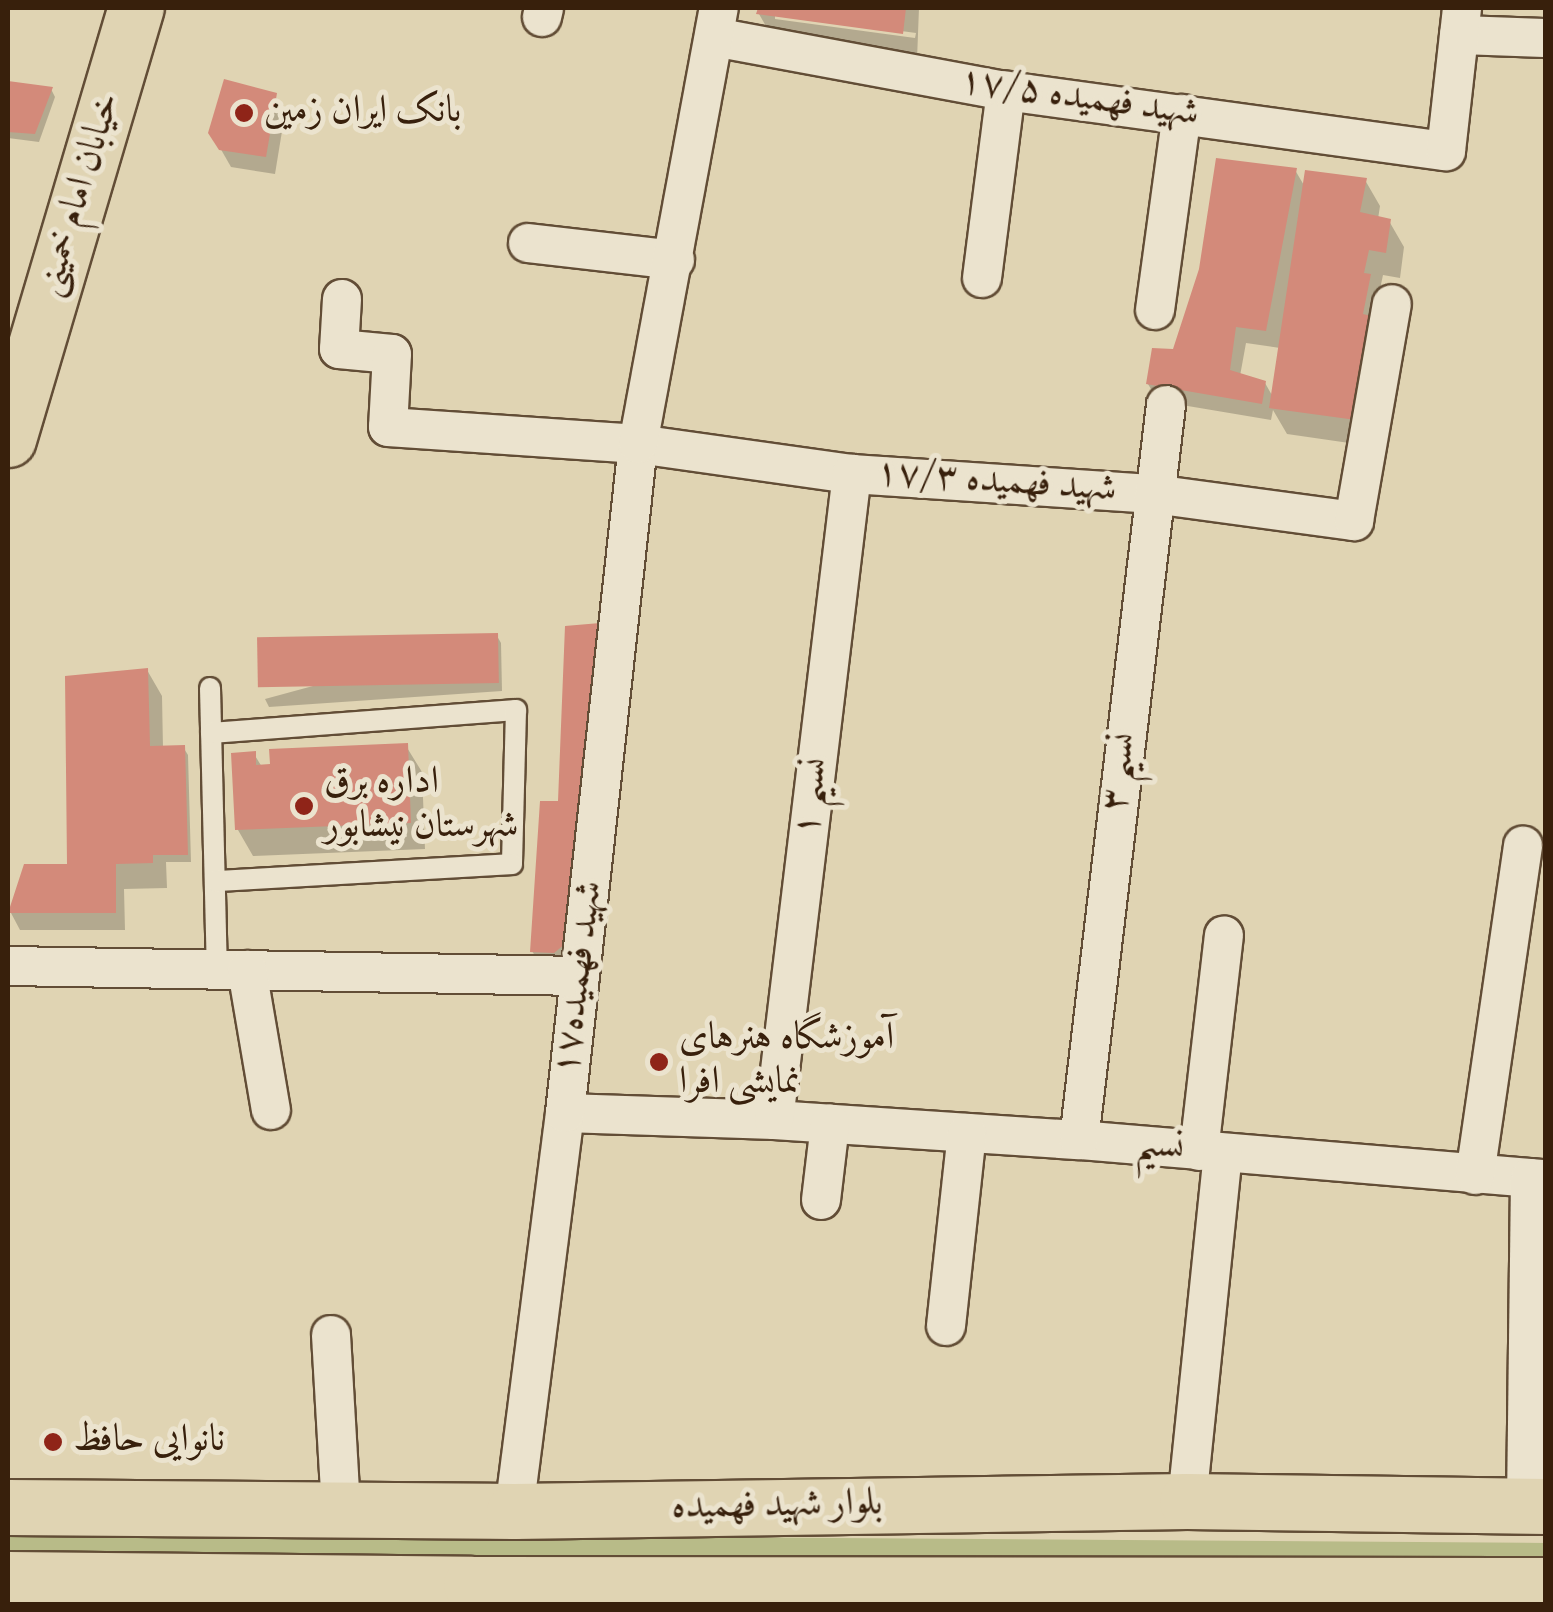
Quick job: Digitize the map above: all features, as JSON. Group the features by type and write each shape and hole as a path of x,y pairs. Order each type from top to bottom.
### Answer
{"main road":[{"name":"خیابان امام خمینی","path":"8,440 136,8"},
{"name":"بلوار شهید فهمیده","path":"8,1507 514,1511 1186,1501 1536,1506"},
{"name":"بلوار شهید فهمیده","path":"8,1579 168,1593 1183,1594 1546,1585"}],"street":[{"path":"1461,21 1546,38"},
{"name":"شهید فهمیده ۱۷/۵","path":"716,22 1006,91 1446,152 1461,21"},
{"name":"شهید فهمیده۱۷","path":"514,1511 580,976 638,444 716,22"},
{"path":"982,278 1006,91"},
{"path":"1155,310 1182,114"},
{"path":"528,242 675,260"},
{"name":"شهید فهمیده ۱۷/۳","path":"342,299 339,349 392,354 388,427 638,444 852,474 1154,494 1354,521 1392,304"},
{"name":"نسیم ۳","path":"1078,1140 1166,405"},
{"name":"نسیم ۱","path":"774,1120 852,474"},
{"path":"1475,1175 1523,845"},
{"path":"1186,1501 1206,1314 1224,936"},
{"path":"8,966 580,976"},
{"path":"232,970 271,1110"},
{"name":"نسیم","path":"564,1113 774,1120 1078,1140 1538,1178"},
{"path":"820,1200 830,1124"},
{"path":"946,1326 967,1133"},
{"path":"1536,1506 1538,1178"},
{"path":"332,1336 341,1510"}],"lane":[{"path":"210,688 214,881 232,970"},
{"path":"211,733 516,710 512,864 214,881"}],"green space":[{"path":"8,1532 1546,1543 1545,1558 8,1555"}],"building":[{"path":"758,8 906,8 903,34 756,14"},
{"name":"بانک ایران زمین","path":"224,79 277,93 266,157 219,150 208,133"},
{"path":"8,81 53,87 35,134 8,132"},
{"path":"1216,158 1297,168 1266,331 1236,327 1230,370 1266,381 1262,404 1146,384 1152,348 1173,349 1199,269"},
{"path":"1305,170 1367,178 1360,212 1391,219 1386,253 1369,250 1364,273 1371,274 1363,314 1379,318 1356,420 1269,408"},
{"path":"600,623 571,939 554,953 530,952 540,801 558,801 565,626"},
{"path":"498,633 499,683 258,687 257,637"},
{"path":"148,668 150,746 185,745 188,855 153,855 153,863 116,864 116,913 8,913 24,864 67,864 65,676"},
{"path":"408,743 411,823 235,830 231,753 256,751 256,765 270,764 269,749"}],"place":[{"name":"بانک ایران زمین","path":"244,113"},
{"name":"اداره برق شهرستان نیشابور","path":"304,806"},
{"name":"آموزشگاه هنرهای نمایشی افرا","path":"659,1062"},
{"name":"نانوایی حافظ","path":"53,1442"}]}
